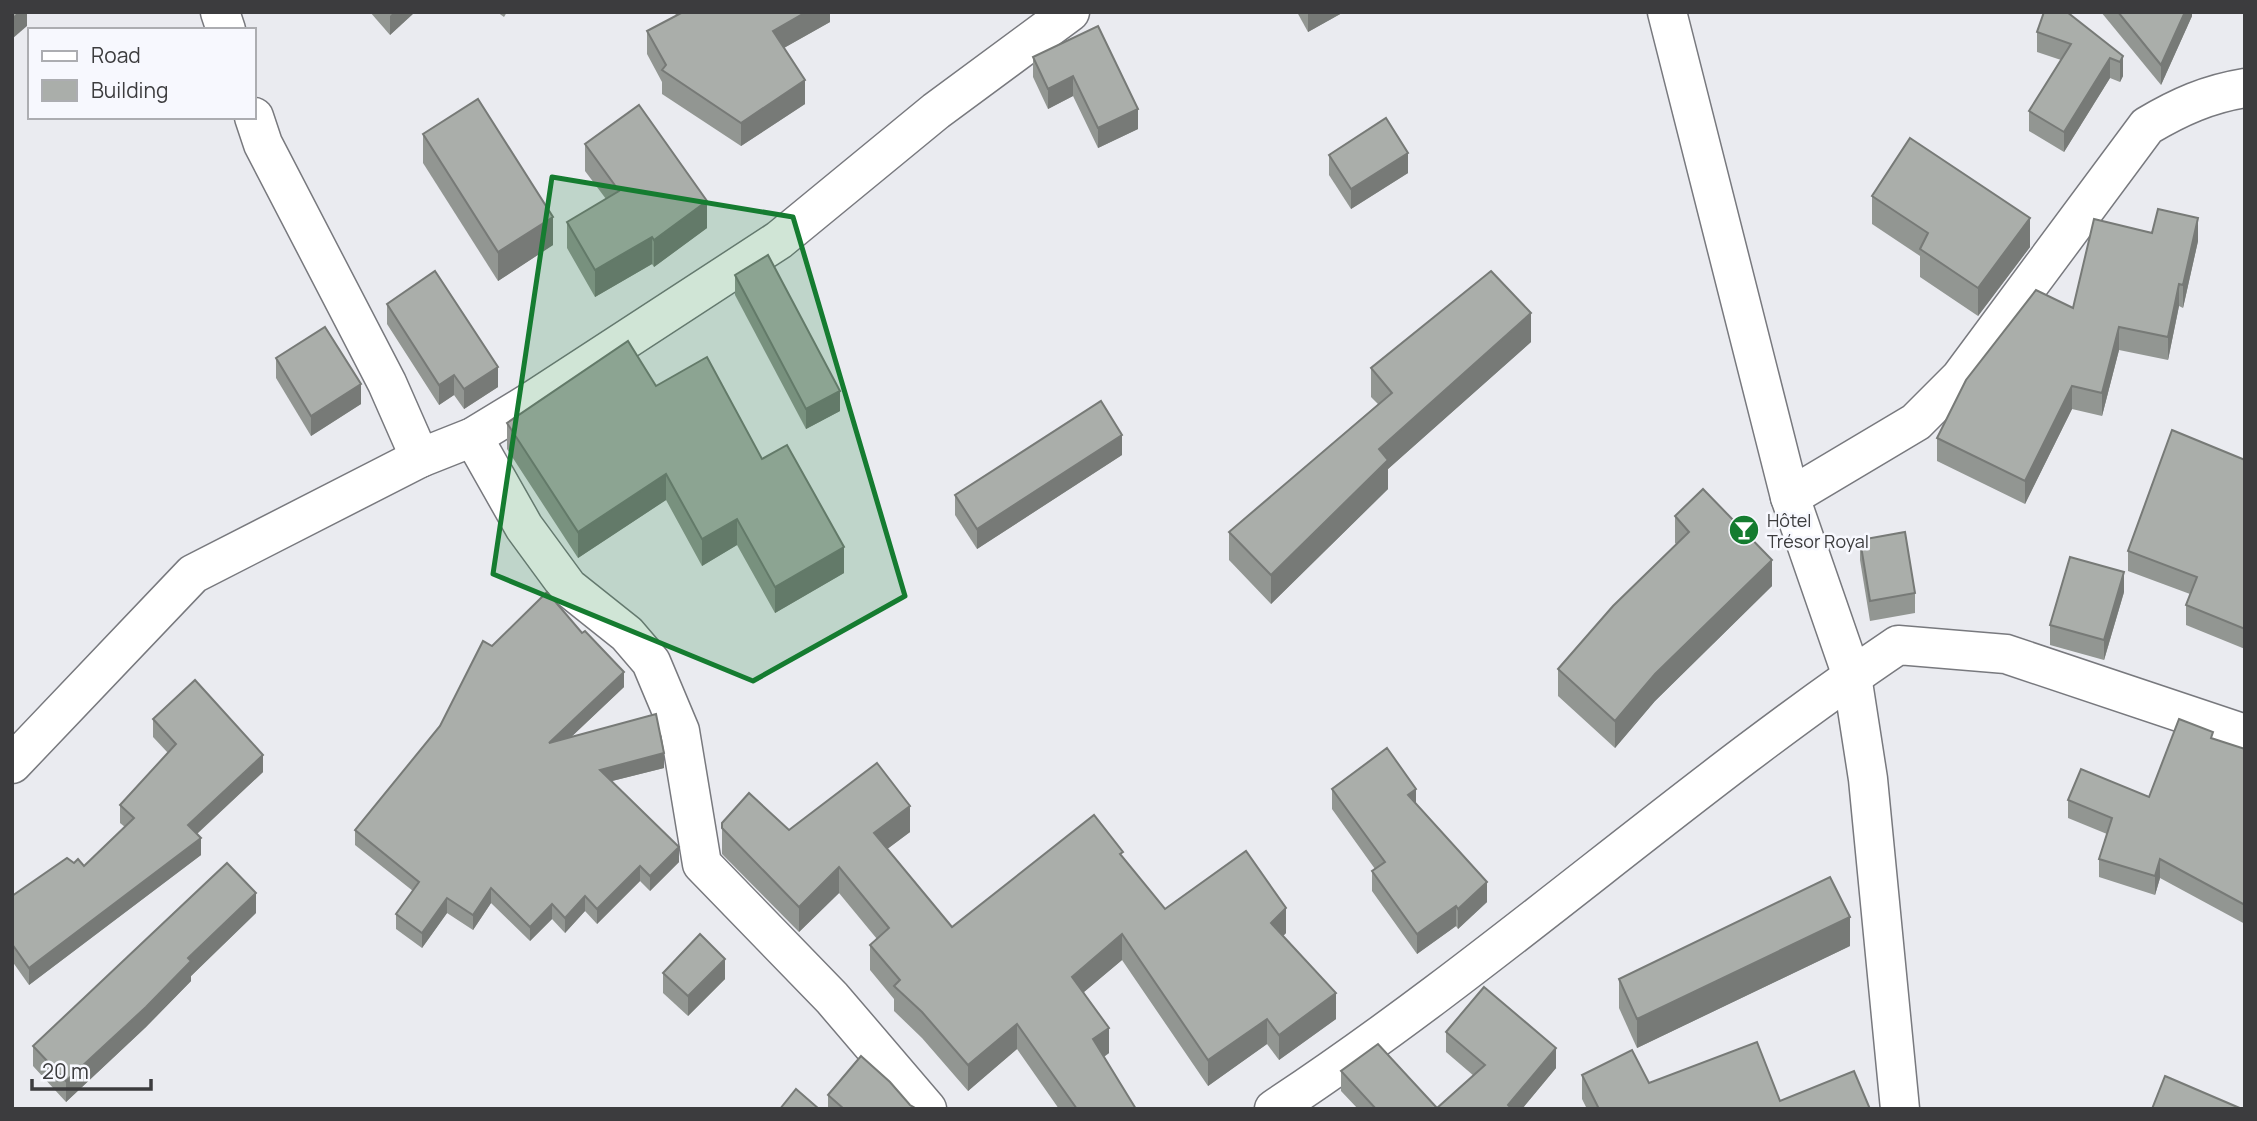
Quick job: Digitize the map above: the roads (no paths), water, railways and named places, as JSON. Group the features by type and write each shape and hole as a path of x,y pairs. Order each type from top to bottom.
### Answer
{"street":[{"path":"12,764 193,574 420,458 473,437 779,240 936,111 1070,12"},
{"path":"1667,12 1790,497 1852,676 1868,779 1902,1108"},
{"path":"1790,497 1916,422 1961,378 2147,126 2180,106 2213,94 2245,88"},
{"path":"255,119 262,144 387,383 420,458"},
{"path":"473,437 524,527 568,587 627,634 651,662 680,732 702,864 832,998 927,1109"},
{"path":"1274,1109 1353,1057 1455,981 1618,851 1852,676 1898,645 2006,654 2245,734"}],"place":[{"name":"Hôtel Trésor Royal","path":"1744,530"}]}
